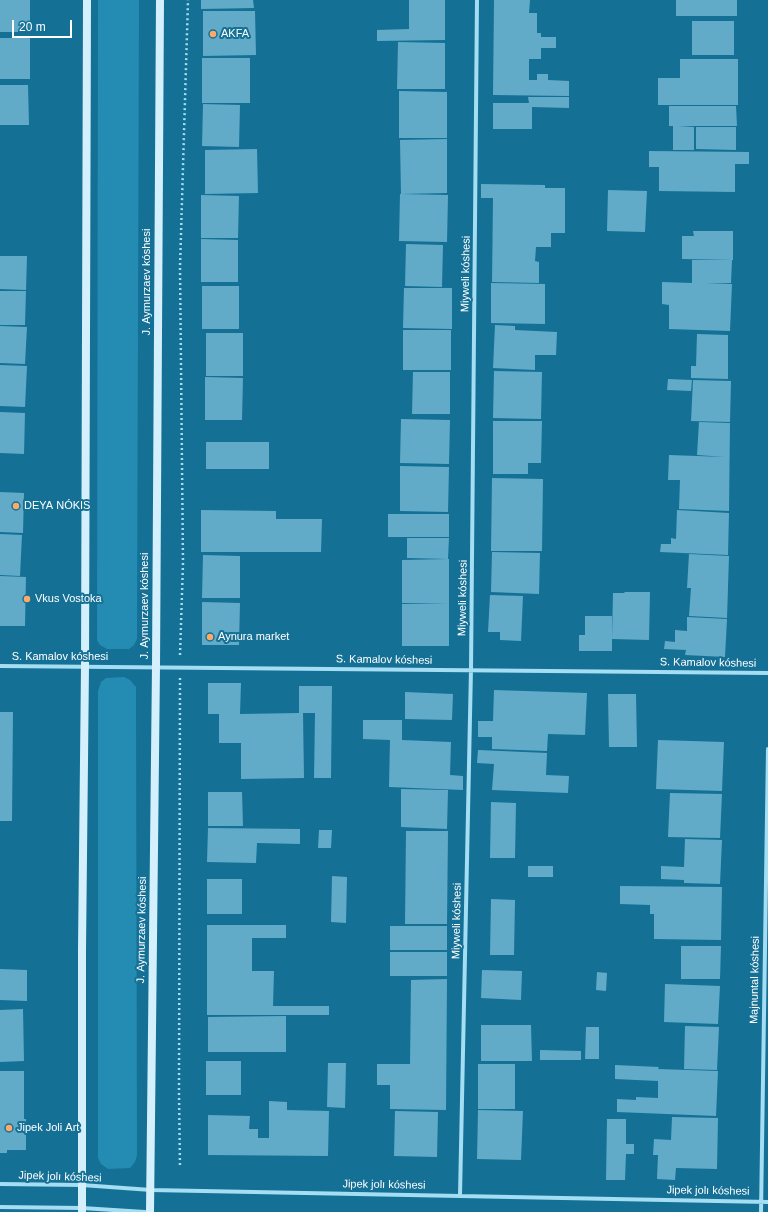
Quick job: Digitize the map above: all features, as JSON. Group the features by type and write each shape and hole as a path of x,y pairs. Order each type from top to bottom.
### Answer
{"street":[{"path":"82,1210 87,0"},
{"name":"J. Aymurzaev kóshesi","path":"150,1212 156,666 160,0"},
{"name":"Miyweli kóshesi","path":"460,1195 471,669 477,0"},
{"name":"S. Kamalov kóshesi","path":"0,666 156,666 768,673"},
{"name":"Majnuntal kóshesi","path":"761,1212 768,749"},
{"name":"Jipek jolı kóshesi","path":"0,1184 82,1185 151,1190 768,1202"},
{"path":"0,1207 145,1212"}],"path":[{"path":"180,1167 180,667 183,563 180,267 188,0"}],"shaded area":[{"path":"98,0 139,0 137,639 134,645 129,649 107,649 100,645 97,640"},
{"path":"124,677 130,680 136,687 137,1155 135,1162 130,1168 108,1169 101,1164 98,1158 98,691 101,682 106,678"}],"building":[{"path":"0,0 30,0 30,32 0,32"},
{"path":"201,0 253,0 254,8 201,9"},
{"path":"409,0 445,0 445,40 377,41 377,30 409,29"},
{"path":"494,0 530,0 529,13 537,13 537,33 541,33 541,37 556,37 556,48 541,48 541,59 529,59 529,80 537,80 537,74 548,74 548,80 569,81 569,96 493,95"},
{"path":"676,0 737,0 737,16 676,16"},
{"path":"203,11 255,11 256,55 203,56"},
{"path":"692,21 734,21 734,55 692,55"},
{"path":"0,38 30,38 30,79 0,79"},
{"path":"398,42 445,43 445,89 397,89"},
{"path":"202,58 250,58 250,103 202,103"},
{"path":"680,59 738,59 738,105 658,105 658,78 680,78"},
{"path":"0,85 28,85 29,125 0,125"},
{"path":"399,91 447,92 447,138 399,138"},
{"path":"528,97 569,97 569,108 532,107 532,129 493,129 493,103 529,103"},
{"path":"203,104 240,105 239,147 202,146"},
{"path":"669,106 736,106 737,126 678,126 694,127 694,150 673,150 673,126 669,126"},
{"path":"696,127 736,127 736,150 696,149"},
{"path":"447,139 447,193 401,194 400,140"},
{"path":"257,149 258,193 205,194 205,150"},
{"path":"649,151 749,152 749,164 735,164 735,192 659,191 659,167 649,167"},
{"path":"481,184 545,185 545,188 565,188 565,233 551,233 551,247 536,247 535,261 539,262 539,283 492,282 493,198 481,198"},
{"path":"608,190 647,191 645,232 607,231"},
{"path":"400,194 448,195 447,242 399,241"},
{"path":"201,195 239,196 238,238 201,238"},
{"path":"693,231 733,231 733,260 682,259 682,236 694,236"},
{"path":"201,239 238,240 238,282 201,282"},
{"path":"406,244 443,245 442,287 405,286"},
{"path":"0,256 27,256 26,290 0,289"},
{"path":"692,260 732,260 731,283 706,283 732,284 730,331 669,329 669,305 662,304 662,282 692,283"},
{"path":"491,283 545,284 545,324 491,323"},
{"path":"202,286 239,286 239,329 202,329"},
{"path":"404,288 452,288 452,329 403,328"},
{"path":"0,291 26,291 25,325 0,325"},
{"path":"495,325 515,326 515,330 557,332 556,355 535,355 535,370 493,368"},
{"path":"0,326 27,327 25,364 0,363"},
{"path":"403,330 451,330 451,370 403,370"},
{"path":"206,333 243,333 243,376 206,376"},
{"path":"697,334 728,335 728,379 691,378 691,366 696,366"},
{"path":"0,365 27,366 25,407 0,406"},
{"path":"494,371 542,372 541,419 493,418"},
{"path":"413,372 450,372 450,414 412,414"},
{"path":"205,377 243,378 242,420 205,420"},
{"path":"668,379 692,380 691,391 667,390"},
{"path":"693,380 731,381 730,422 691,421"},
{"path":"0,412 25,413 24,454 0,453"},
{"path":"401,419 450,420 449,464 400,463"},
{"path":"493,421 542,421 541,463 528,463 528,474 493,474"},
{"path":"699,422 730,423 729,511 679,509 680,480 668,480 669,455 725,457 697,455"},
{"path":"206,442 269,442 269,469 206,469"},
{"path":"400,466 449,467 448,512 400,511"},
{"path":"492,478 543,479 542,551 491,551"},
{"path":"0,492 24,493 23,533 0,532"},
{"path":"201,510 276,511 276,519 322,519 321,552 201,552"},
{"path":"677,510 729,513 728,555 660,552 661,544 671,544 671,538 676,539"},
{"path":"388,514 449,514 449,537 388,537"},
{"path":"0,534 22,535 20,576 0,575"},
{"path":"407,538 449,538 448,559 407,558"},
{"path":"492,552 540,553 539,594 491,592"},
{"path":"689,554 729,556 727,618 689,616 691,588 687,588"},
{"path":"203,555 240,556 240,598 202,598"},
{"path":"449,559 449,603 402,603 402,560"},
{"path":"0,576 26,577 25,626 0,626"},
{"path":"650,592 649,640 612,639 613,593"},
{"path":"490,595 523,596 521,641 500,640 500,632 488,632"},
{"path":"202,602 240,603 239,645 202,645"},
{"path":"449,603 449,646 402,646 402,604"},
{"path":"585,616 612,616 612,651 579,651 579,635 585,635"},
{"path":"687,617 727,619 725,657 685,655 686,650 664,649 665,641 675,642 675,630 687,631"},
{"path":"208,683 241,683 240,714 299,713 299,686 332,686 331,778 314,778 315,713 303,713 304,778 241,779 241,743 219,743 219,714 208,714"},
{"path":"494,690 587,693 585,735 548,734 547,751 492,749 492,737 478,737 478,721 493,721"},
{"path":"405,692 453,694 452,720 405,719"},
{"path":"608,694 636,694 637,747 609,747"},
{"path":"0,712 13,712 12,821 0,821"},
{"path":"363,720 402,720 402,740 451,742 450,775 463,776 463,790 389,787 390,740 363,739"},
{"path":"658,740 724,742 722,791 656,789"},
{"path":"478,750 547,753 546,775 569,776 568,793 492,790 494,764 477,763"},
{"path":"401,789 448,790 447,829 401,827"},
{"path":"208,792 242,792 243,826 208,826"},
{"path":"670,793 722,794 720,838 668,837"},
{"path":"491,802 516,803 515,858 490,858"},
{"path":"208,828 300,829 300,844 257,843 256,863 207,862"},
{"path":"319,830 332,830 331,848 318,848"},
{"path":"406,831 448,831 447,924 405,924"},
{"path":"685,839 722,840 720,884 684,883 684,880 661,879 661,866 684,867"},
{"path":"528,866 553,866 553,877 528,877"},
{"path":"332,876 347,877 346,923 331,922"},
{"path":"207,879 242,879 242,914 207,914"},
{"path":"620,886 722,887 721,940 654,939 654,914 650,914 650,905 620,904"},
{"path":"491,899 515,900 514,955 490,955"},
{"path":"207,925 286,925 286,938 252,938 252,971 207,971"},
{"path":"390,926 447,926 447,950 390,950"},
{"path":"681,946 721,946 720,979 681,979"},
{"path":"390,952 447,952 447,976 390,976"},
{"path":"0,969 27,970 27,1001 0,1000"},
{"path":"482,970 522,971 521,1000 481,998"},
{"path":"207,971 274,971 273,1006 329,1006 329,1015 207,1015"},
{"path":"597,972 607,973 606,991 596,990"},
{"path":"447,979 446,1110 390,1109 390,1085 377,1085 377,1064 410,1064 411,980"},
{"path":"665,984 720,986 718,1024 664,1022"},
{"path":"23,1009 24,1061 0,1062 0,1010"},
{"path":"286,1016 286,1052 208,1052 208,1017"},
{"path":"481,1025 531,1025 532,1061 481,1061"},
{"path":"685,1026 719,1027 717,1070 684,1069"},
{"path":"586,1027 599,1027 599,1059 585,1059"},
{"path":"540,1050 581,1051 581,1060 540,1060"},
{"path":"206,1061 241,1061 241,1095 206,1095"},
{"path":"328,1063 346,1063 345,1108 327,1107"},
{"path":"478,1064 515,1064 515,1109 478,1109"},
{"path":"615,1065 659,1067 658,1069 718,1071 716,1116 617,1112 617,1099 636,1100 636,1097 658,1098 658,1081 615,1079"},
{"path":"0,1071 24,1071 24,1119 26,1119 26,1150 7,1150 7,1153 0,1153"},
{"path":"269,1101 287,1102 287,1110 329,1111 328,1156 208,1155 208,1115 250,1116 249,1129 258,1129 258,1138 269,1138"},
{"path":"478,1110 523,1111 521,1160 477,1159"},
{"path":"395,1111 438,1112 437,1157 394,1156"},
{"path":"672,1117 718,1118 717,1169 676,1168 675,1180 657,1179 658,1155 653,1155 654,1139 671,1140"},
{"path":"607,1119 626,1119 626,1144 634,1144 634,1154 626,1154 625,1180 606,1180"}],"place":[{"name":"AKFA","path":"213,34"},
{"name":"DEYA NÓKIS","path":"16,506"},
{"name":"Vkus Vostoka","path":"27,599"},
{"name":"Aynura market","path":"210,637"},
{"name":"Jipek Joli Art","path":"9,1128"}]}
